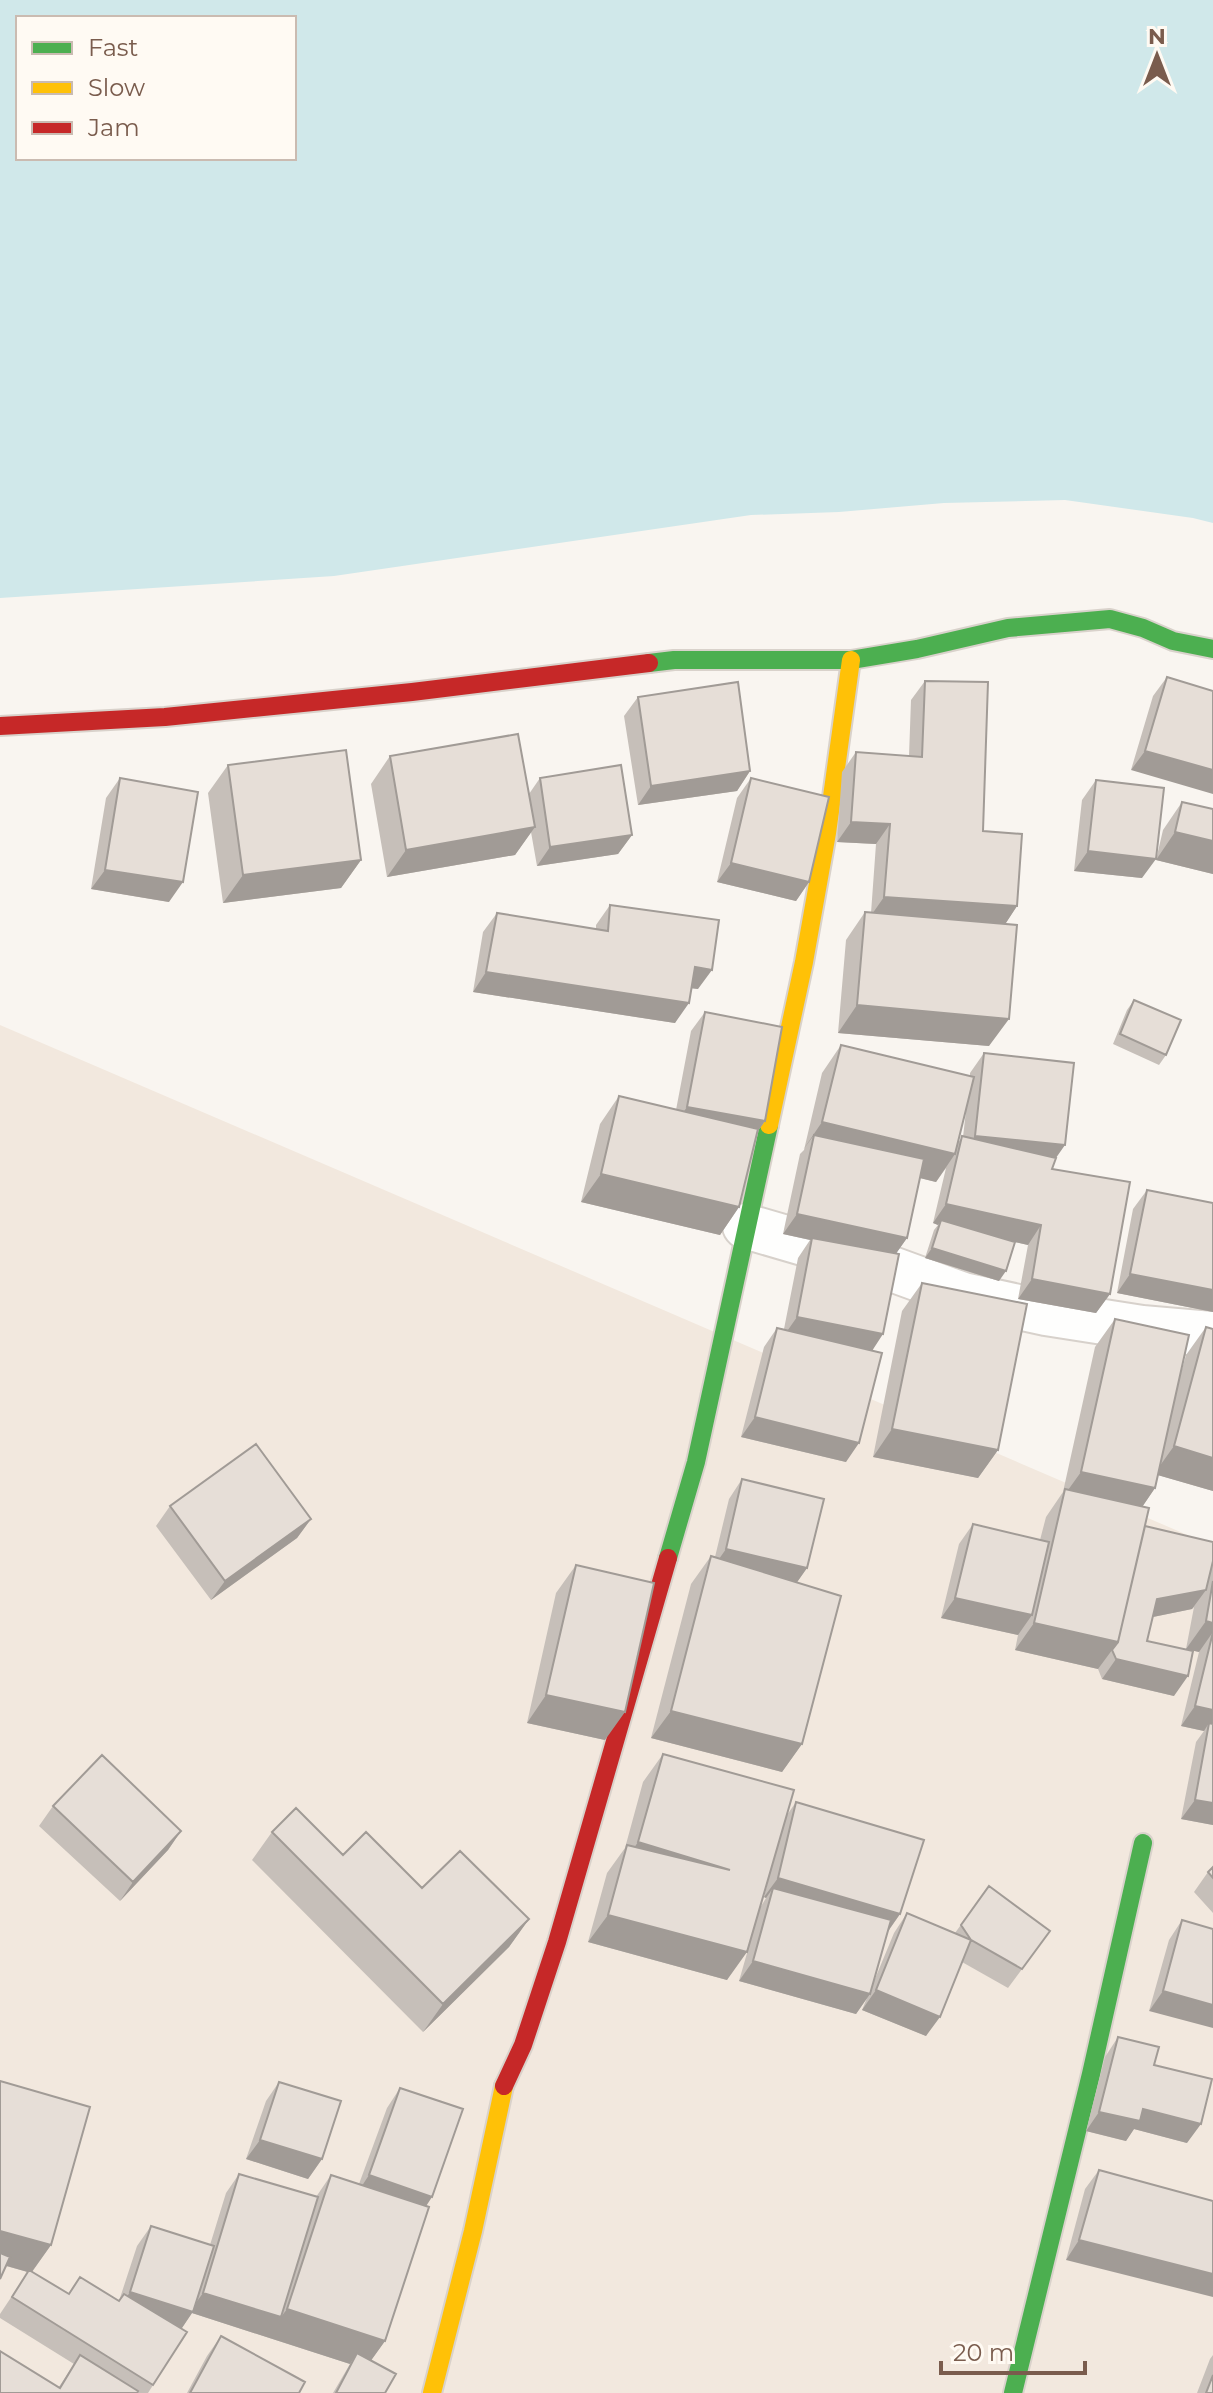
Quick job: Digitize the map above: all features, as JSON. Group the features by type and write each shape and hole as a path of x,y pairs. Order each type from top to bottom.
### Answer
{"street":[{"path":"0,726 181,716 674,660 851,660 917,649 1008,628 1110,619 1173,641 1213,649"},
{"path":"432,2393 473,2231 504,2087 523,2045 557,1942 696,1462 804,962 827,833 851,660"},
{"path":"745,1226 889,1268 963,1295 1046,1313 1142,1328 1213,1334"},
{"path":"1013,2393 1091,2074 1143,1843"}],"shaded area":[{"path":"0,1025 1213,1546 1213,2393 0,2393"}],"water":[{"path":"0,0 1213,0 1213,523 1065,500 944,503 839,512 751,515 334,576 0,598"}],"building":[{"path":"1167,677 1213,691 1213,770 1145,751"},
{"path":"925,681 988,682 983,831 1022,834 1017,906 884,897 890,824 851,822 856,752 922,757"},
{"path":"738,682 750,771 651,786 638,697"},
{"path":"518,734 535,827 406,850 390,756"},
{"path":"346,750 361,860 243,875 228,765"},
{"path":"621,765 632,835 550,847 540,778"},
{"path":"120,778 198,792 183,882 105,870"},
{"path":"751,778 829,797 809,882 731,863"},
{"path":"1096,780 1164,788 1156,859 1088,851"},
{"path":"1182,802 1213,809 1213,841 1175,832"},
{"path":"610,905 719,920 712,970 695,967 689,1003 486,972 497,913 608,931"},
{"path":"865,912 1017,925 1009,1019 857,1005"},
{"path":"1134,1000 1181,1020 1166,1055 1120,1034"},
{"path":"705,1012 782,1027 765,1121 687,1107"},
{"path":"841,1045 974,1077 955,1154 822,1122"},
{"path":"984,1053 1074,1063 1065,1145 975,1136"},
{"path":"619,1096 758,1129 739,1207 601,1174"},
{"path":"814,1135 924,1159 907,1238 797,1214"},
{"path":"962,1136 1056,1158 1052,1169 1130,1182 1110,1294 1032,1279 1041,1225 946,1204"},
{"path":"1147,1190 1213,1203 1213,1290 1130,1274"},
{"path":"941,1220 1015,1242 1006,1271 932,1248"},
{"path":"812,1238 899,1254 883,1334 797,1317"},
{"path":"922,1283 1027,1304 998,1450 892,1429"},
{"path":"1115,1319 1189,1335 1155,1488 1081,1472"},
{"path":"1206,1327 1213,1329 1213,1458 1174,1446"},
{"path":"777,1328 882,1353 859,1443 755,1417"},
{"path":"256,1444 311,1519 225,1581 170,1506"},
{"path":"742,1479 824,1499 807,1568 726,1549"},
{"path":"1065,1489 1149,1508 1118,1642 1034,1623"},
{"path":"973,1524 1049,1542 1032,1615 955,1598"},
{"path":"1145,1526 1213,1542 1213,1561 1206,1590 1157,1599 1147,1641 1193,1651 1188,1676 1116,1659 1112,1650 1118,1642"},
{"path":"711,1556 841,1596 802,1744 671,1711"},
{"path":"576,1565 654,1583 625,1712 546,1695"},
{"path":"1213,1581 1213,1623 1206,1621"},
{"path":"1213,1632 1213,1710 1195,1706"},
{"path":"1209,1723 1213,1724 1213,1803 1195,1800"},
{"path":"663,1754 794,1790 747,1952 608,1915 627,1845 730,1870 638,1842"},
{"path":"102,1755 181,1831 133,1882 53,1806"},
{"path":"796,1802 924,1840 900,1914 778,1878"},
{"path":"296,1808 343,1855 366,1832 422,1888 460,1851 529,1919 443,2004 272,1832"},
{"path":"989,1886 1050,1931 1022,1969 971,1940 961,1925"},
{"path":"773,1888 891,1920 870,1994 753,1961"},
{"path":"907,1913 971,1940 940,2017 876,1990"},
{"path":"1182,1920 1213,1929 1213,2005 1163,1991"},
{"path":"1118,2037 1159,2047 1154,2065 1212,2079 1201,2124 1143,2109 1140,2121 1099,2112"},
{"path":"0,2081 90,2107 51,2245 0,2231"},
{"path":"279,2082 341,2101 322,2159 260,2140"},
{"path":"400,2088 463,2109 432,2197 369,2175"},
{"path":"1099,2170 1213,2201 1213,2274 1079,2240"},
{"path":"239,2174 318,2197 281,2317 203,2293"},
{"path":"331,2175 429,2207 385,2341 287,2309"},
{"path":"151,2226 214,2246 193,2312 130,2292"},
{"path":"0,2253 10,2257 0,2279"},
{"path":"29,2270 69,2294 80,2277 119,2301 124,2294 187,2332 153,2385 12,2297"},
{"path":"221,2336 305,2382 299,2393 190,2393"},
{"path":"0,2351 60,2388 80,2355 138,2391 0,2393"},
{"path":"357,2353 396,2374 385,2393 336,2393"},
{"path":"1213,2375 1213,2393 1206,2393"}],"traffic: fast":[{"path":"649,663 674,660 851,660 917,649 1008,628 1110,619 1173,641 1213,649"},
{"path":"668,1558 696,1462 769,1125"},
{"path":"1013,2393 1091,2074 1143,1843"}],"traffic: slow":[{"path":"769,1125 804,962 827,833 851,660"},
{"path":"432,2393 473,2231 504,2086"}],"traffic: jam":[{"path":"0,726 165,717 412,692 649,663"},
{"path":"504,2086 523,2045 557,1942 668,1558"}]}
